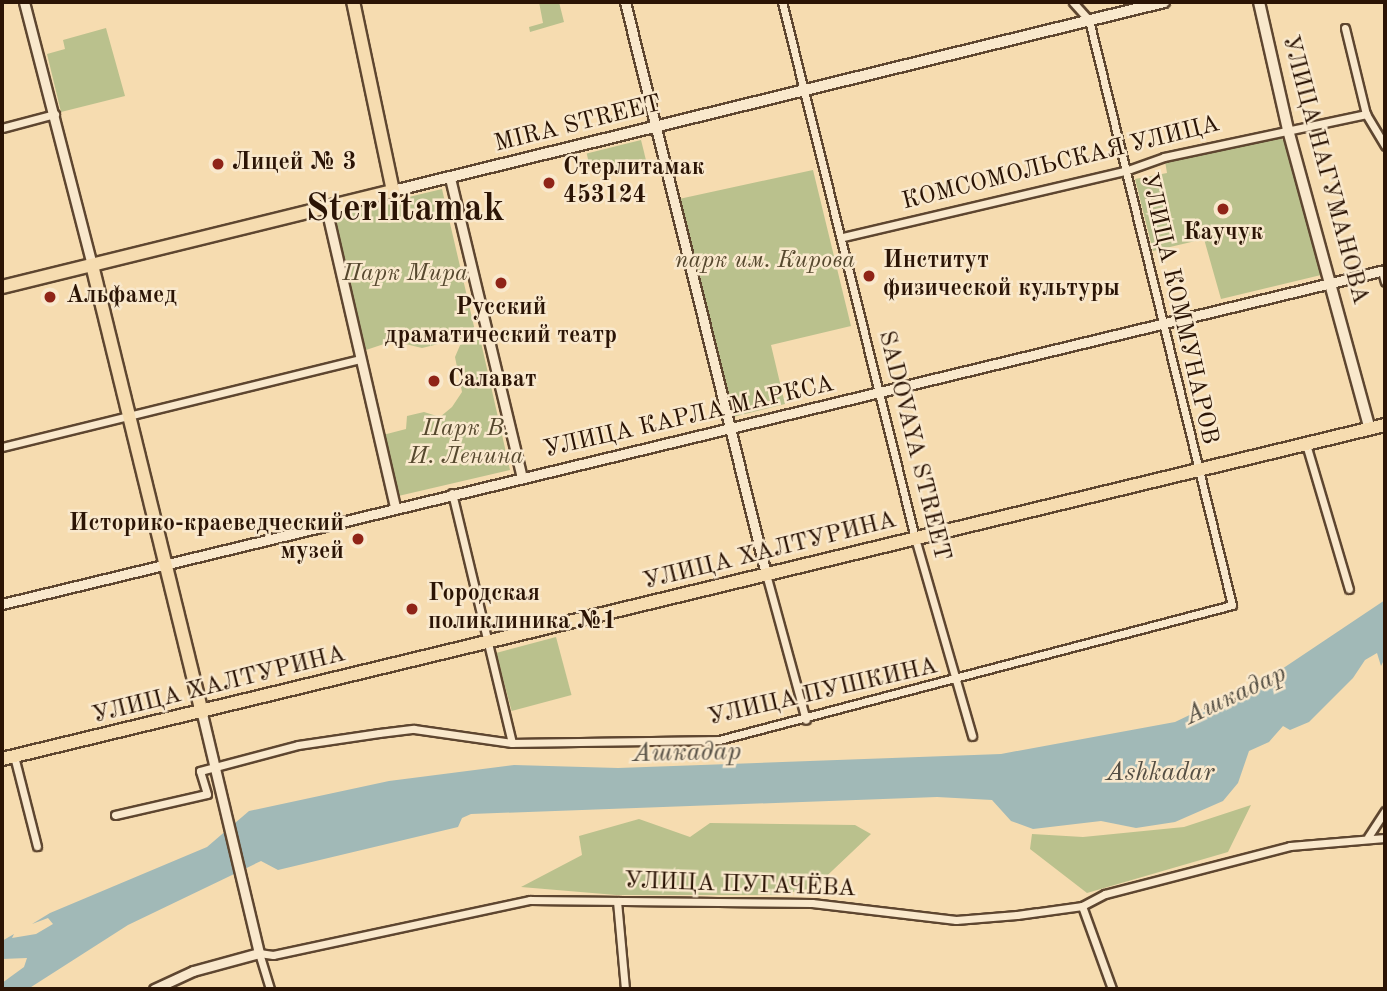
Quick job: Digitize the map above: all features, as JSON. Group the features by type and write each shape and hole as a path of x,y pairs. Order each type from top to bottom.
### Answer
{"main road":[{"path":"346,2 390,192"},
{"path":"353,2 390,192"},
{"name":"MIRA STREET","path":"2,287 1164,2"},
{"name":"УЛИЦА НАГУМАНОВА","path":"1259,2 1288,130 1370,429"},
{"path":"92,265 202,713"},
{"name":"УЛИЦА ХАЛТУРИНА","path":"8,758 1385,425"}],"street":[{"path":"24,2 56,114 92,265"},
{"path":"625,2 659,128 766,574 806,720"},
{"name":"SADOVAYA STREET","path":"782,2 807,88 915,538 972,736"},
{"path":"1073,2 1089,20"},
{"name":"УЛИЦА КОММУНАРОВ","path":"1089,20 1160,324 1232,605"},
{"path":"1345,28 1366,114 1385,146"},
{"path":"2,128 56,114"},
{"name":"КОМСОМОЛЬСКАЯ УЛИЦА","path":"843,237 1125,171 1164,157 1366,114"},
{"path":"450,178 522,477"},
{"path":"326,208 395,507"},
{"path":"1384,271 1385,282"},
{"name":"УЛИЦА КАРЛА МАРКСА","path":"2,604 164,567 395,507 1384,271"},
{"path":"2,447 360,359"},
{"path":"1306,444 1349,589"},
{"path":"452,494 512,743"},
{"name":"УЛИЦА ПУШКИНА","path":"216,767 298,745 414,729 512,743 695,742 806,720 1232,605"},
{"path":"202,713 270,989"},
{"path":"8,758 37,846"},
{"path":"115,815 207,794 200,771 216,767"},
{"path":"1368,837 1385,811"},
{"name":"УЛИЦА ПУГАЧЁВА","path":"154,989 193,971 259,953 273,955 530,900 812,903 956,920 1082,906 1105,894 1290,846 1368,837 1385,838"},
{"path":"617,901 625,989"},
{"path":"1082,906 1112,989"}],"green space":[{"path":"539,2 559,2 564,22 530,32 529,27 543,23"},
{"path":"106,28 125,96 61,112 47,54 65,49 63,40"},
{"name":"Каучук","path":"1275,134 1287,143 1321,275 1221,299 1204,239 1153,251 1135,179 1167,173 1165,161"},
{"path":"641,140 646,160 592,174 587,154"},
{"name":"парк им. Кирова","path":"813,170 851,326 771,345 785,404 733,417 679,199"},
{"name":"Парк Мира","path":"442,189 476,335 422,348 393,341 366,350 334,215"},
{"name":"Парк В. И. Ленина","path":"480,338 510,470 394,497 379,436 406,429 407,416 424,412 440,417 452,407 462,392 455,357 461,343"},
{"path":"556,637 572,695 512,711 496,653"},
{"path":"1251,805 1228,852 1087,893 1030,849 1032,834 1083,837 1184,827"},
{"path":"639,819 690,837 710,823 855,825 871,834 814,888 777,895 616,895 521,887 582,855 579,836"}],"water":[{"name":"Ashkadar","path":"1385,600 1385,658 1381,666 1377,653 1365,660 1353,678 1309,722 1290,730 1283,726 1269,742 1249,751 1238,783 1223,801 1175,822 1136,828 1101,821 1033,829 1011,821 992,800 937,797 471,814 462,818 458,827 278,870 261,861 128,925 28,989 2,989 2,983 24,967 27,958 2,959 2,941 14,934 12,938 36,934 53,924 48,918 32,924 50,913 207,847 249,811 389,781 514,765 618,768 1001,754 1175,722 1273,675"}],"place":[{"name":"Лицей № 3","path":"218,164"},
{"name":"Стерлитамак 453124","path":"549,183"},
{"name":"Каучук","path":"1223,209"},
{"name":"Институт физической культуры","path":"869,276"},
{"name":"Русский драматический театр","path":"501,283"},
{"name":"Альфамед","path":"50,297"},
{"name":"Салават","path":"434,381"},
{"name":"Историко-краеведческий музей","path":"358,539"},
{"name":"Городская поликлиника №1","path":"412,609"}],"district":[{"name":"Sterlitamak","path":"405,211"}],"water label":[{"name":"Ашкадар","path":"1236,696"},
{"name":"Ашкадар","path":"687,754"}]}
